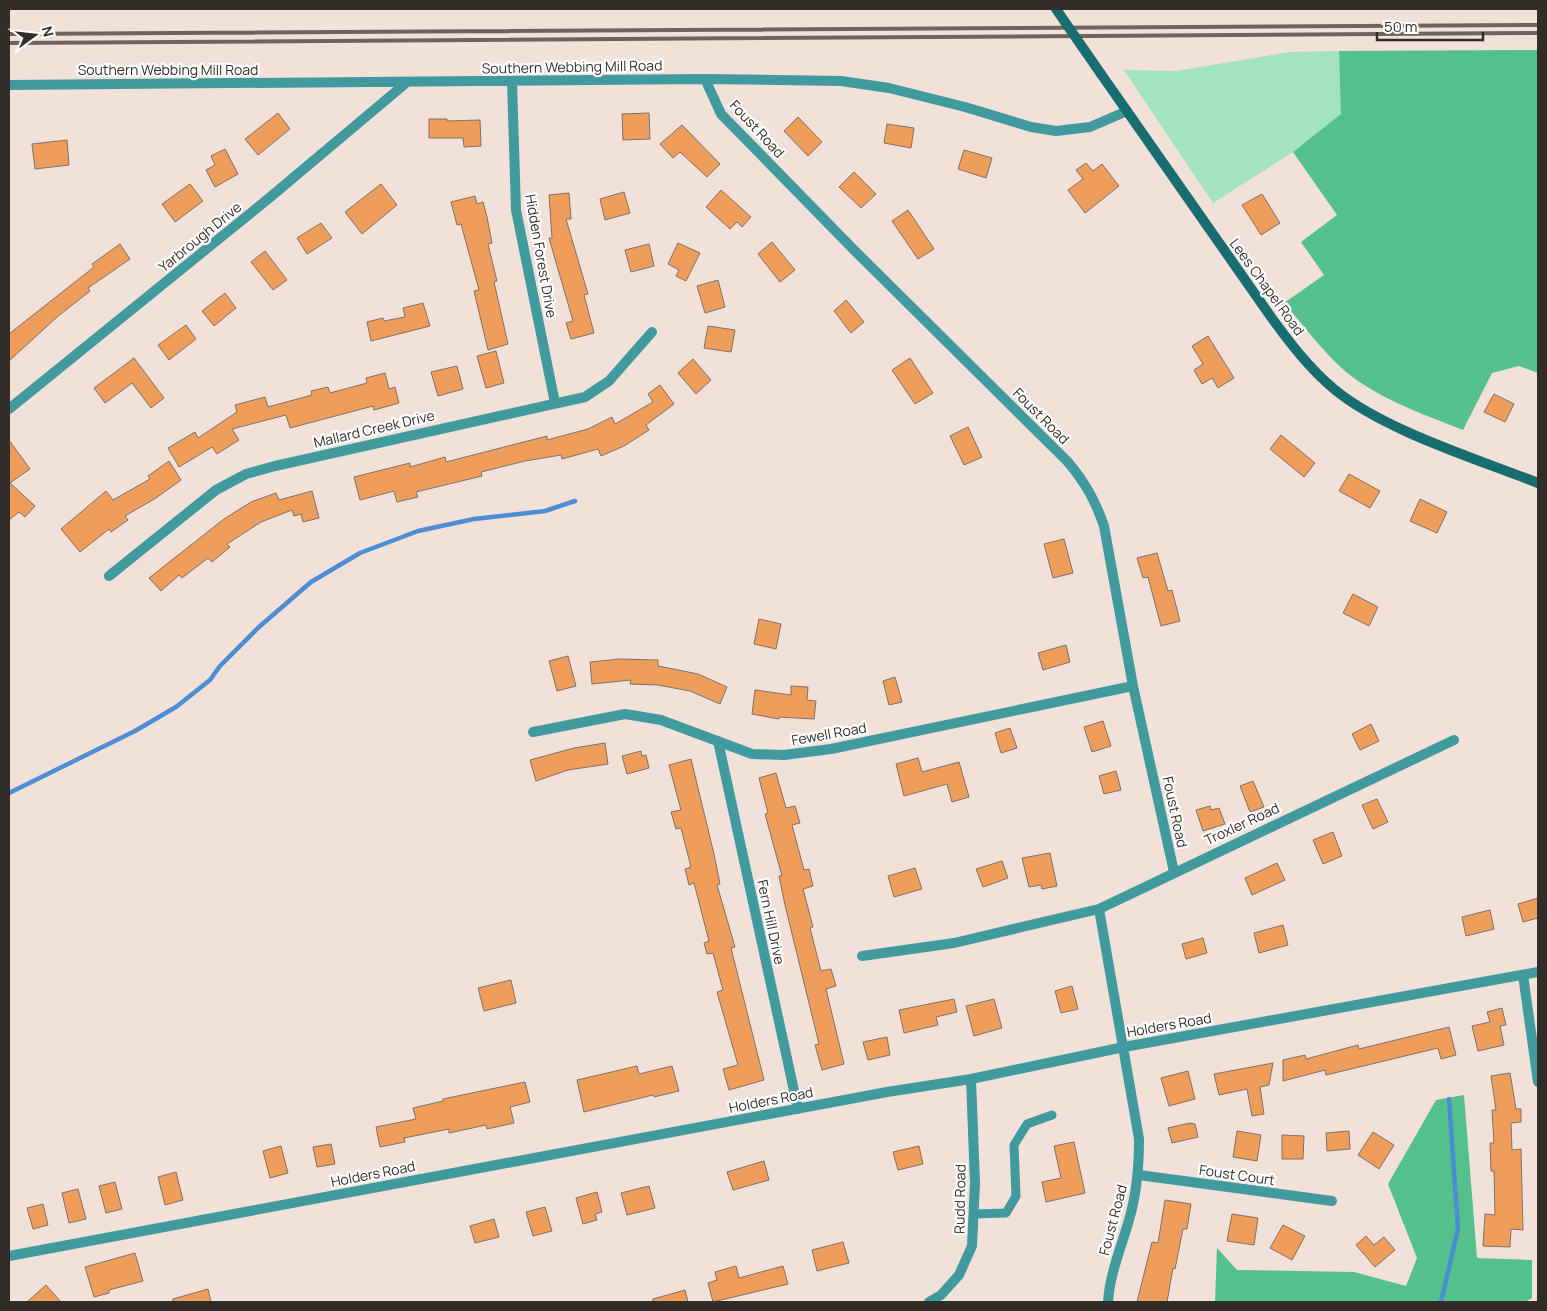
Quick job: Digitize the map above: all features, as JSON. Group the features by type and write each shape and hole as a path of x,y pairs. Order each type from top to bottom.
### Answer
{"main road":[{"name":"Lees Chapel Road","path":"1056,9 1271,318 1300,356 1335,390 1374,415 1538,484"}],"street":[{"name":"Southern Webbing Mill Road","path":"9,85 705,79 841,81 879,86 965,106 1031,126 1056,131 1090,127 1127,111"},
{"name":"Foust Road","path":"705,79 722,114 854,250 1067,461 1086,483 1104,526 1133,686 1174,872"},
{"name":"Hidden Forest Drive","path":"512,82 516,210 555,403"},
{"name":"Yarbrough Drive","path":"9,408 268,199 406,83"},
{"name":"Mallard Creek Drive","path":"109,576 216,490 246,474 585,397 609,381 652,332"},
{"name":"Fewell Road","path":"533,732 626,714 661,720 752,754 784,755 831,749 1133,686"},
{"name":"Troxler Road","path":"862,956 954,943 1099,908 1454,740"},
{"name":"Fern Hill Drive","path":"718,741 798,1109"},
{"name":"Foust Road","path":"1099,908 1139,1139 1139,1175 1130,1219 1110,1280 1108,1302"},
{"name":"Holders Road","path":"9,1256 798,1109 972,1079 1124,1047 1538,972"},
{"path":"1523,975 1538,1082"},
{"name":"Rudd Road","path":"929,1302 941,1295 959,1275 972,1246 975,1183 972,1079"},
{"name":"Foust Court","path":"1139,1175 1332,1201"}],"lane":[{"path":"974,1214 1006,1213 1016,1196 1014,1145 1027,1124 1052,1115"}],"green space":[{"path":"1538,50 1538,373 1519,366 1492,373 1463,430 1396,402 1358,381 1337,364 1284,303 1324,275 1301,242 1337,215 1293,152 1341,114 1339,51"},
{"path":"1339,51 1342,114 1293,152 1213,203 1124,70 1176,71 1290,52"},
{"path":"1464,1095 1477,1258 1532,1260 1532,1298 1525,1302 1215,1302 1217,1248 1237,1270 1354,1272 1406,1286 1417,1258 1388,1184 1436,1100"}],"building":[{"path":"278,113 290,129 258,155 245,139"},
{"path":"649,113 650,139 623,140 622,114"},
{"path":"798,117 822,142 808,156 784,131"},
{"path":"429,119 447,119 447,121 480,120 481,146 464,147 463,138 429,138"},
{"path":"887,124 914,128 911,148 884,143"},
{"path":"682,125 720,164 707,177 680,152 673,158 660,144"},
{"path":"67,140 69,165 35,169 32,144"},
{"path":"225,149 238,174 215,187 206,170 215,165 211,156"},
{"path":"964,150 992,158 986,178 958,169"},
{"path":"1086,163 1093,171 1102,164 1119,186 1085,213 1068,190 1083,179 1076,170"},
{"path":"854,172 876,194 861,208 839,187"},
{"path":"190,184 203,201 175,222 162,204"},
{"path":"381,184 397,205 362,234 345,212"},
{"path":"721,190 751,217 742,227 737,222 730,229 706,207"},
{"path":"624,192 630,213 605,220 600,199"},
{"path":"569,193 571,219 566,219 588,294 584,295 594,333 571,339 566,323 573,321 549,238 552,238 549,195"},
{"path":"1262,194 1280,223 1261,235 1242,205"},
{"path":"475,196 477,204 483,202 487,217 492,243 488,244 497,281 494,282 508,344 488,350 474,291 479,290 461,224 457,225 451,202"},
{"path":"908,210 934,249 918,259 892,221"},
{"path":"321,223 332,238 307,254 297,238"},
{"path":"772,242 795,270 780,282 758,254"},
{"path":"678,243 700,253 686,281 676,276 679,270 668,264"},
{"path":"120,244 130,259 88,288 90,291 57,317 9,361 9,334 94,267 92,264"},
{"path":"649,244 654,266 631,272 625,250"},
{"path":"265,251 287,280 273,290 251,262"},
{"path":"718,280 725,307 705,313 697,286"},
{"path":"225,293 236,308 214,326 202,311"},
{"path":"846,300 864,322 851,333 834,311"},
{"path":"423,303 430,326 371,341 367,322 383,318 384,321 405,317 403,308"},
{"path":"186,325 196,339 169,360 158,345"},
{"path":"708,326 735,330 731,352 704,348"},
{"path":"1208,336 1234,378 1218,388 1212,378 1202,384 1194,370 1203,364 1192,346"},
{"path":"496,351 504,383 486,388 477,356"},
{"path":"134,358 164,398 151,408 132,383 105,403 94,388"},
{"path":"910,358 933,393 915,404 892,370"},
{"path":"693,359 711,380 696,394 678,373"},
{"path":"457,366 463,389 438,396 431,372"},
{"path":"385,373 389,389 395,387 399,403 374,410 373,406 290,428 286,415 232,429 239,440 217,454 212,447 179,467 168,448 195,432 198,438 237,412 235,405 265,397 268,407 312,395 311,391 328,387 330,393 367,383 366,378"},
{"path":"660,385 674,404 646,425 649,430 624,446 601,456 598,449 562,459 561,455 525,461 481,472 482,476 416,492 418,497 397,502 394,491 360,500 354,477 410,463 410,467 445,457 446,462 547,436 547,440 588,429 612,417 615,424 653,402 648,394"},
{"path":"1494,394 1514,404 1505,422 1484,412"},
{"path":"968,427 982,457 964,465 950,436"},
{"path":"1281,435 1315,463 1304,477 1270,449"},
{"path":"9,440 30,469 10,483 35,506 25,517 19,512 9,520"},
{"path":"169,461 181,480 156,498 125,516 128,520 111,532 109,529 80,552 61,529 106,491 113,500 150,479 148,476"},
{"path":"1349,474 1380,491 1370,508 1339,491"},
{"path":"312,491 319,518 303,522 301,514 294,516 292,510 261,522 227,544 230,547 212,562 208,558 182,578 179,575 161,591 149,578 224,519 251,502 276,493 279,500"},
{"path":"1420,499 1447,512 1437,533 1410,521"},
{"path":"1064,539 1073,573 1053,578 1044,544"},
{"path":"1157,553 1168,591 1172,590 1180,621 1161,626 1148,577 1143,578 1137,558"},
{"path":"1353,594 1378,607 1369,626 1343,613"},
{"path":"759,619 781,624 776,649 754,644"},
{"path":"1066,645 1070,662 1043,670 1038,653"},
{"path":"568,656 576,686 557,691 549,661"},
{"path":"620,659 658,660 658,666 698,674 727,687 720,704 690,691 658,685 630,684 631,680 592,684 590,662"},
{"path":"895,677 902,702 889,705 883,681"},
{"path":"791,686 808,687 807,700 816,701 814,719 779,717 779,719 752,714 755,690 791,695"},
{"path":"1103,721 1111,746 1092,752 1084,727"},
{"path":"1371,724 1379,741 1360,750 1352,734"},
{"path":"1010,728 1017,748 1001,753 995,733"},
{"path":"605,743 608,764 568,770 536,781 530,760 574,748"},
{"path":"641,751 642,756 646,755 649,768 627,774 622,756"},
{"path":"918,758 922,772 959,762 969,797 952,802 947,784 904,796 896,764"},
{"path":"691,759 714,854 720,884 717,885 735,947 731,948 764,1080 729,1090 723,1069 738,1065 717,992 723,990 713,953 707,954 704,943 709,941 694,883 689,885 685,869 691,867 681,828 676,829 671,812 681,810 669,765"},
{"path":"1116,771 1121,790 1104,794 1099,776"},
{"path":"776,773 786,808 795,806 800,823 792,825 804,870 809,869 813,886 803,889 813,927 810,928 821,971 831,969 836,986 826,989 844,1064 822,1070 815,1045 819,1044 785,905 779,876 782,876 765,814 768,813 759,778"},
{"path":"1253,781 1264,807 1250,812 1240,786"},
{"path":"1377,799 1388,822 1373,829 1362,805"},
{"path":"1210,806 1211,810 1219,808 1225,824 1203,831 1196,810"},
{"path":"1333,832 1342,856 1323,864 1313,840"},
{"path":"1050,853 1057,886 1042,889 1041,885 1029,887 1022,858"},
{"path":"1002,861 1008,878 983,887 976,869"},
{"path":"1277,863 1285,880 1252,895 1245,878"},
{"path":"915,868 922,889 894,897 888,876"},
{"path":"1538,898 1538,918 1523,922 1518,904"},
{"path":"1490,910 1494,929 1466,936 1462,917"},
{"path":"1283,925 1288,945 1259,953 1254,933"},
{"path":"1203,938 1207,953 1186,959 1182,944"},
{"path":"511,980 516,1003 484,1011 478,988"},
{"path":"1072,986 1078,1009 1061,1013 1055,991"},
{"path":"954,999 957,1012 936,1017 938,1025 904,1033 899,1010"},
{"path":"994,999 1002,1028 974,1036 966,1006"},
{"path":"1502,1008 1506,1025 1500,1026 1504,1045 1478,1051 1472,1026 1490,1022 1487,1012"},
{"path":"1449,1027 1456,1055 1441,1059 1438,1048 1326,1075 1325,1070 1283,1081 1283,1060 1305,1055 1306,1059 1358,1045 1359,1049"},
{"path":"887,1037 890,1055 868,1060 863,1042"},
{"path":"1273,1063 1269,1085 1260,1087 1264,1114 1252,1116 1247,1089 1219,1095 1214,1074"},
{"path":"637,1066 639,1074 672,1066 679,1091 654,1097 653,1095 584,1112 577,1080"},
{"path":"1188,1071 1195,1099 1169,1106 1161,1078"},
{"path":"1510,1073 1516,1109 1521,1109 1521,1122 1511,1123 1512,1150 1521,1149 1523,1230 1511,1229 1510,1247 1483,1246 1485,1214 1495,1215 1494,1171 1491,1171 1490,1143 1494,1143 1492,1110 1496,1110 1491,1076"},
{"path":"525,1082 530,1102 510,1107 514,1123 487,1129 486,1125 449,1133 449,1129 404,1138 405,1142 380,1147 376,1127 416,1119 413,1108 443,1101 443,1099"},
{"path":"1190,1123 1195,1124 1198,1137 1172,1143 1168,1128"},
{"path":"1237,1131 1261,1135 1257,1161 1233,1157"},
{"path":"1349,1131 1350,1149 1327,1151 1326,1133"},
{"path":"1373,1132 1394,1145 1379,1169 1358,1155"},
{"path":"1282,1135 1304,1136 1303,1159 1282,1159"},
{"path":"1074,1142 1085,1193 1046,1202 1042,1182 1061,1178 1054,1146"},
{"path":"331,1144 335,1164 317,1167 313,1147"},
{"path":"281,1146 288,1173 270,1178 263,1151"},
{"path":"919,1146 923,1164 898,1170 893,1152"},
{"path":"764,1161 769,1180 733,1190 727,1172"},
{"path":"176,1172 183,1200 165,1205 158,1177"},
{"path":"115,1182 122,1209 106,1213 99,1186"},
{"path":"649,1186 655,1208 627,1215 621,1193"},
{"path":"78,1189 86,1219 69,1223 62,1193"},
{"path":"597,1192 602,1212 595,1214 597,1220 583,1224 576,1198"},
{"path":"1165,1200 1191,1204 1187,1229 1183,1229 1175,1269 1173,1268 1167,1302 1137,1302 1152,1242 1158,1243"},
{"path":"43,1204 48,1225 33,1229 27,1208"},
{"path":"545,1207 552,1231 533,1236 526,1212"},
{"path":"1232,1214 1258,1218 1254,1245 1227,1241"},
{"path":"494,1219 499,1237 475,1243 470,1226"},
{"path":"1283,1225 1305,1236 1292,1260 1270,1248"},
{"path":"1366,1236 1374,1245 1384,1237 1395,1250 1375,1267 1356,1245"},
{"path":"843,1242 849,1263 817,1271 812,1250"},
{"path":"135,1253 143,1281 109,1290 109,1293 94,1297 85,1267"},
{"path":"736,1266 739,1278 783,1266 788,1284 713,1302 708,1283 717,1280 715,1272"},
{"path":"46,1285 61,1302 27,1302"},
{"path":"208,1289 211,1302 173,1302 173,1299"},
{"path":"685,1290 688,1302 653,1302 653,1299"}],"waterway":[{"path":"9,793 135,731 176,707 210,680 220,666 259,627 311,582 360,553 418,531 474,519 545,511 575,501"},
{"path":"1441,1302 1458,1229 1449,1099"}],"railway":[{"path":"9,34 1538,25"},
{"path":"9,43 1538,33"}]}
